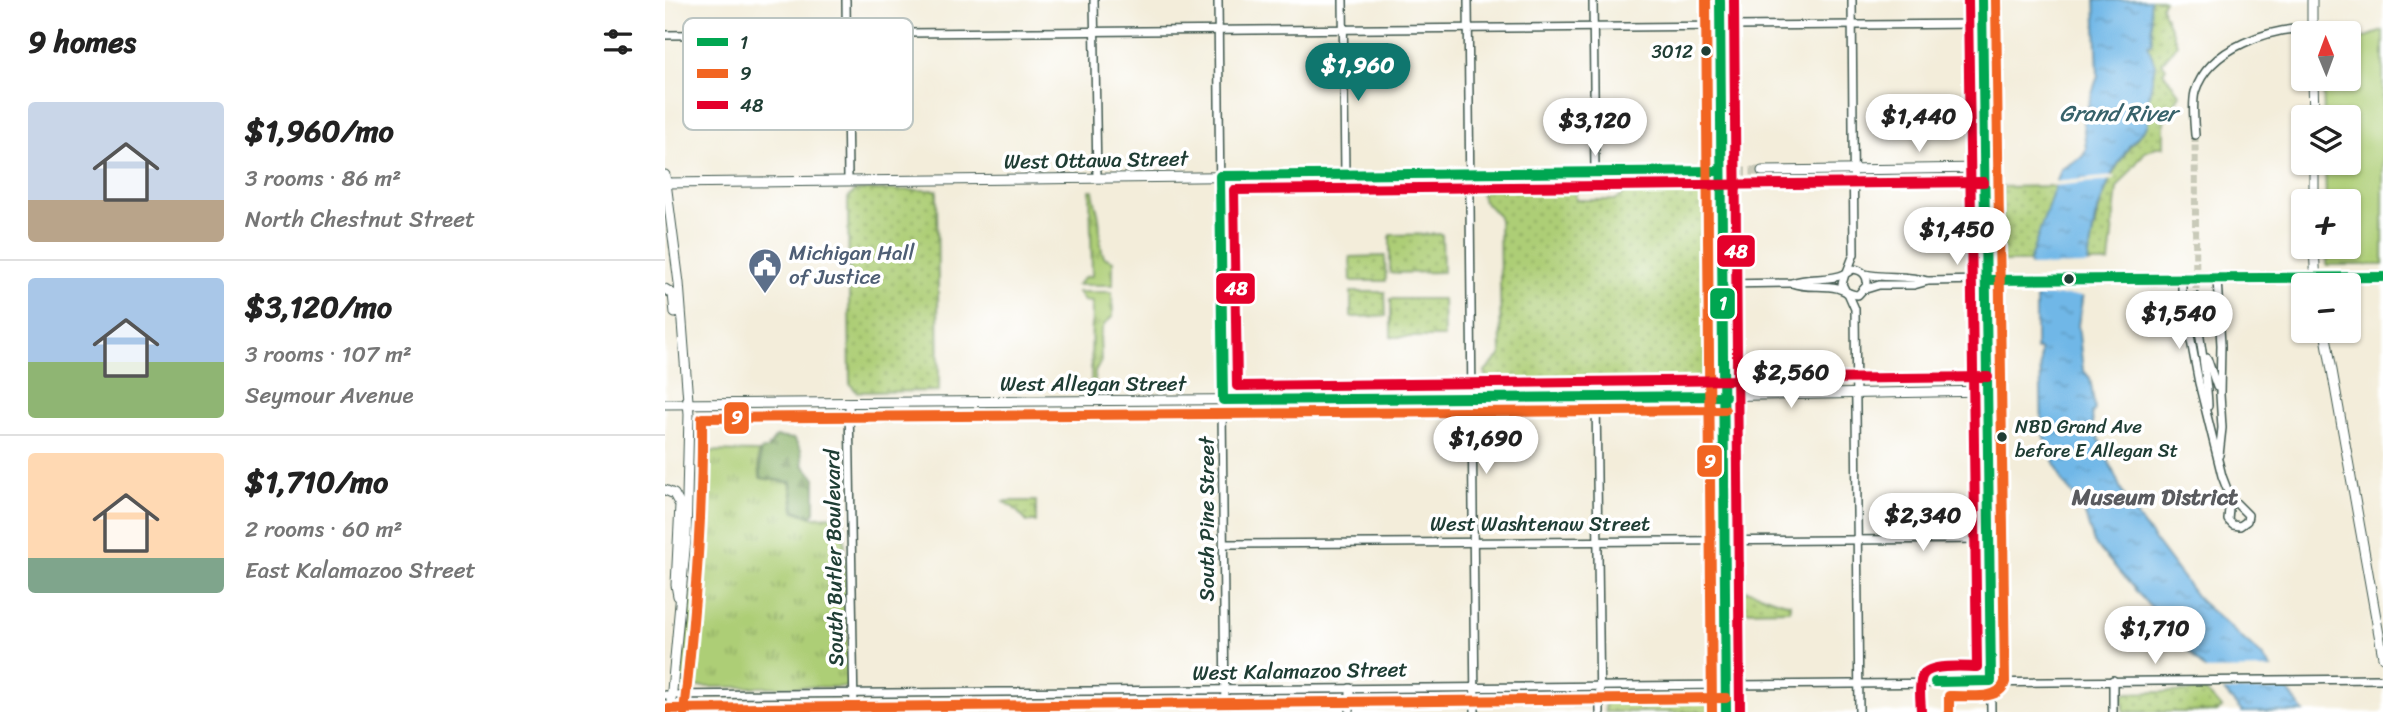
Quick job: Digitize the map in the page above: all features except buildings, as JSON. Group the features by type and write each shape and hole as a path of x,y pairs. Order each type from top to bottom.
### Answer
{"main road":[{"path":"2312,0 2312,21"},
{"path":"1762,171 1984,168 1988,391"},
{"name":"West Ottawa Street","path":"665,180 1737,171"},
{"path":"665,180 679,283 688,404 689,470 681,615 669,695 670,712"},
{"path":"2361,278 2383,277"},
{"path":"1987,280 2291,281"},
{"path":"665,289 673,294 679,355 686,380"},
{"path":"2327,343 2383,657"},
{"name":"West Allegan Street","path":"665,404 1725,396 1988,391"},
{"path":"665,490 674,494 680,505 676,585 681,615"}],"street":[{"path":"846,0 847,18"},
{"path":"1094,0 1097,177"},
{"name":"South Pine Street","path":"1219,0 1225,712"},
{"path":"1343,0 1345,175"},
{"path":"1468,0 1475,712"},
{"path":"1593,0 1595,173"},
{"path":"1720,0 1726,712"},
{"path":"1851,0 1854,254 1842,284 1855,309 1859,712"},
{"path":"1982,0 1984,168"},
{"path":"913,34 1982,24"},
{"path":"2195,135 2195,93 2202,78 2218,60 2238,45 2257,36 2291,31"},
{"path":"665,35 683,35"},
{"path":"848,130 848,180"},
{"path":"1854,254 1868,282 1855,309"},
{"path":"1723,284 1792,283 1802,279 1832,278 1853,269 1879,277 1914,276 1927,281"},
{"path":"2182,279 2182,293 2196,370 2218,463 2230,497"},
{"path":"2217,279 2222,428 2218,463"},
{"path":"1792,283 1801,287 1832,287 1855,295 1879,285 1987,280"},
{"path":"2196,298 2208,384 2208,417"},
{"path":"2203,351 2220,394"},
{"path":"1988,391 1991,712"},
{"path":"1596,397 1599,712"},
{"name":"South Butler Boulevard","path":"849,403 854,712"},
{"name":"West Washtenaw Street","path":"1224,544 1989,539"},
{"name":"West Kalamazoo Street","path":"669,695 2383,679"},
{"path":"2113,680 2113,712"},
{"path":"1350,688 1350,712"}],"green space":[{"path":"2150,0 2164,0 2161,6 2177,44 2162,62 2166,68 2163,72 2180,94 2164,121 2164,147 2145,152 2117,188 2109,263 2087,263 2095,223 2106,189 2123,157 2148,125 2147,106 2155,65 2148,45"},
{"path":"2383,31 2383,265 2327,265 2327,259 2361,259 2361,189 2326,189 2325,175 2361,175 2361,105 2324,105 2323,91 2361,91 2361,39"},
{"path":"1707,182 1708,382 1485,384 1485,371 1501,355 1499,217 1482,199 1481,185 1522,183 1532,191 1575,189 1576,200 1615,200 1628,191 1628,183"},
{"path":"2056,186 2029,262 2002,262 2002,187"},
{"path":"856,190 937,190 939,391 857,392 850,384 848,198"},
{"path":"1090,190 1093,190 1099,218 1102,252 1104,257 1113,261 1113,285 1077,285 1085,277 1092,276"},
{"path":"1442,234 1443,272 1390,273 1390,235"},
{"path":"1385,256 1386,281 1351,281 1350,257"},
{"path":"1078,292 1112,292 1113,316 1104,325 1100,335 1101,361 1095,372 1095,388 1091,388 1092,302 1084,301"},
{"path":"1351,292 1385,292 1386,316 1351,317"},
{"path":"1391,299 1443,299 1444,337 1391,337"},
{"path":"776,437 794,439 801,450 803,465 815,478 815,512 811,516 795,510 791,482 761,478 760,451 767,449"},
{"path":"701,451 758,452 760,478 790,483 794,511 811,517 844,516 849,687 680,687 695,552"},
{"path":"1036,501 1036,522 1027,522 1004,502"},
{"path":"1741,590 1790,603 1790,610 1741,611"},
{"path":"2205,691 2222,708 2217,712 2124,712 2123,695 2127,693"},
{"path":"1604,692 1719,693 1719,712 1605,712"}],"water":[{"name":"Grand River","path":"2095,0 2150,0 2152,43 2148,45 2155,65 2147,106 2148,125 2129,146 2112,174 2095,218 2078,325 2083,370 2090,378 2095,410 2092,413 2093,425 2123,494 2138,518 2200,601 2261,655 2304,712 2242,712 2094,543 2083,508 2062,481 2042,430 2040,350 2036,350 2036,296 2029,262 2061,169 2083,156 2086,149 2083,121 2098,75"}],"pier":[{"path":"2115,176 2113,180 2052,186 2053,182"},
{"path":"2026,264 2090,265 2086,296 2032,296"},
{"path":"2276,669 2292,690 2220,691 2201,670"}],"tunnel":[{"path":"2195,135 2196,297"},
{"path":"1737,171 1762,171"}],"transit line":[{"name":"9","path":"1706,0 1712,712"},
{"name":"1","path":"1720,0 1726,712"},
{"name":"48","path":"1734,0 1740,712"},
{"name":"48","path":"1921,712 1920,685 1925,673 1938,668 1977,667 1968,0"},
{"name":"1","path":"1935,682 1991,681 1982,0"},
{"name":"9","path":"1949,712 1949,696 1989,695 2002,688 2005,682 1996,0"},
{"name":"1","path":"1721,171 1220,176 1223,400 1725,396"},
{"name":"48","path":"1984,182 1234,190 1237,386 1988,377"},
{"name":"1","path":"1987,280 2383,277"},
{"name":"9","path":"684,712 697,565 702,418 1725,410"},
{"name":"9","path":"665,709 1726,698"}],"place":[{"name":"3012","path":"1706,51"},
{"name":"Michigan Hall of Justice","path":"765,295"},
{"name":"NBD Grand Ave before E Allegan St","path":"2002,437"}],"district":[{"name":"Museum District","path":"2155,497"}]}
